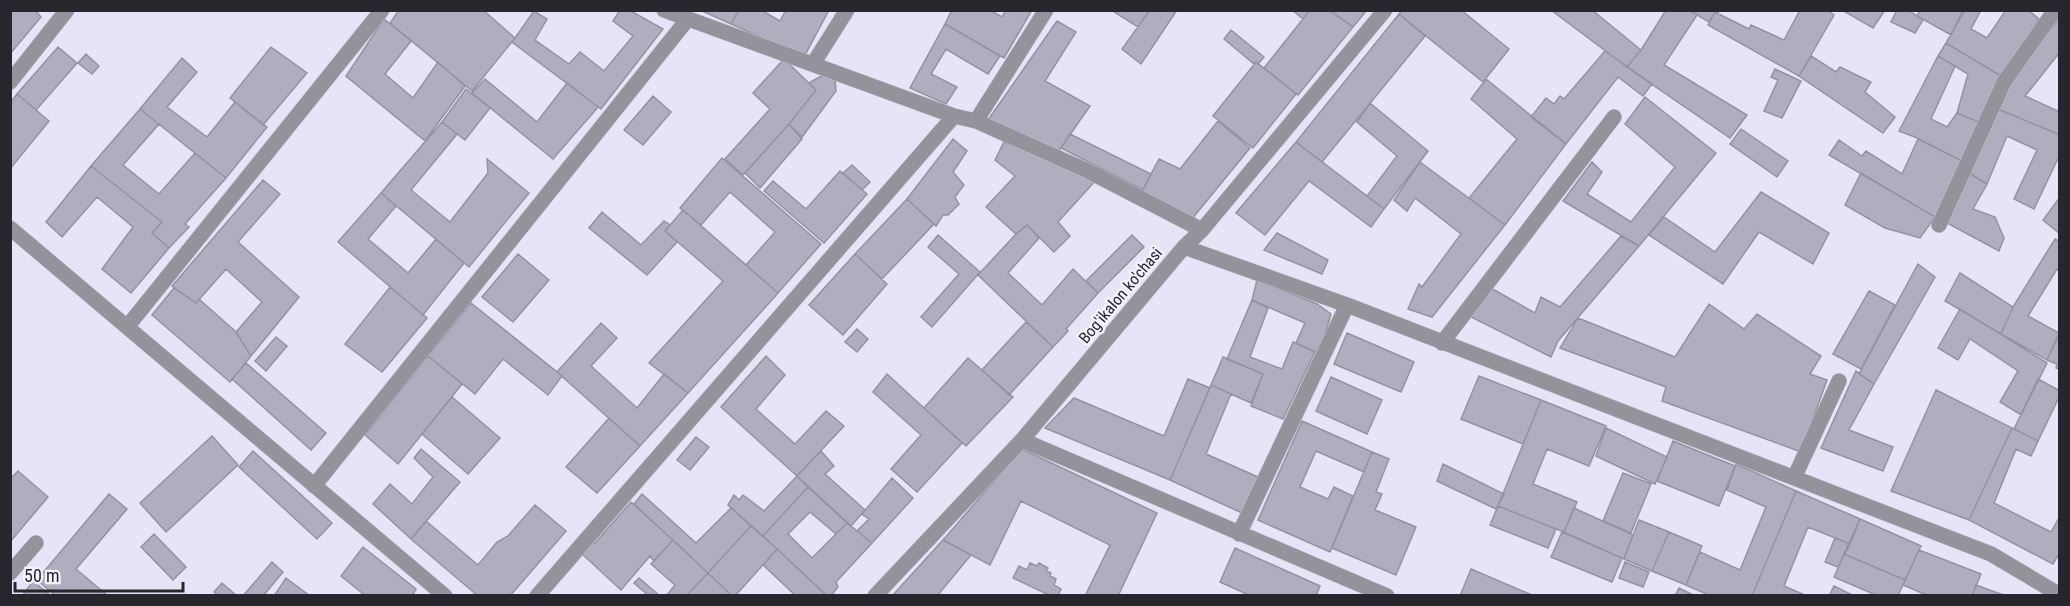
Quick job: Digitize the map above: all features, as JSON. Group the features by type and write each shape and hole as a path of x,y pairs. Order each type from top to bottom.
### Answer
{"street":[{"path":"10,82 67,10"},
{"path":"127,327 382,10"},
{"path":"664,10 954,116 976,121 1090,172 1202,230"},
{"path":"813,64 847,10"},
{"path":"976,121 1046,10"},
{"name":"Bog'ikalon ko'chasi","path":"875,596 1022,440 1184,247 1202,230 1385,10"},
{"path":"1939,225 2004,82 2055,10"},
{"path":"314,486 687,20"},
{"path":"537,596 954,116"},
{"path":"1442,343 1614,117"},
{"path":"10,228 445,596"},
{"path":"1184,247 1347,305 1991,554 2060,596"},
{"path":"1239,534 1347,305"},
{"path":"1794,478 1839,381"},
{"path":"1022,440 1387,596"},
{"path":"10,573 36,543"}],"building":[{"path":"10,10 35,10 41,17 10,54"},
{"path":"399,10 483,10 515,38 472,91 390,23"},
{"path":"620,10 629,10 663,29 601,109 512,42 534,11 547,19 535,40 569,64 580,52 604,71 633,36 613,21"},
{"path":"700,10 739,10 731,24"},
{"path":"739,10 761,10 780,21 786,10 829,10 804,57 731,24"},
{"path":"952,10 990,10 1002,17 1006,10 1032,10 1004,58 945,24"},
{"path":"1111,10 1150,10 1138,27"},
{"path":"1150,10 1177,10 1141,64 1122,49"},
{"path":"1292,10 1310,10 1303,19"},
{"path":"1310,10 1329,10 1353,27 1298,95 1264,68"},
{"path":"1329,10 1367,10 1353,27"},
{"path":"1402,10 1461,10 1509,49 1483,82 1399,14"},
{"path":"1551,10 1592,10 1641,50 1627,67"},
{"path":"1666,10 1689,10 1697,15 1664,65 1747,115 1730,138 1627,67 1641,50"},
{"path":"1689,10 1720,10 1718,13 1715,12 1709,22"},
{"path":"1800,10 1827,10 1834,15 1799,76 1708,25 1715,12 1749,29 1751,25 1784,40"},
{"path":"1842,10 1885,10 1873,28"},
{"path":"1897,10 1908,10 1923,20 1915,33 1891,22"},
{"path":"1920,10 1963,10 1951,35 1917,16"},
{"path":"1965,10 1981,10 1971,29 1987,38 2006,10 2028,10 2039,19 2001,76 1946,43"},
{"path":"1399,14 1425,36 1322,162 1296,142"},
{"path":"2060,17 2060,52 2025,96 2060,112 2060,135 1998,109 2012,78"},
{"path":"384,19 411,41 385,74 413,98 438,62 465,86 425,141 346,76"},
{"path":"1057,21 1076,32 1045,81 1090,106 1058,152 988,120"},
{"path":"945,24 1000,56 988,74 946,49 931,74 957,87 946,104 910,88"},
{"path":"1231,30 1264,57 1258,64 1256,62 1254,64 1224,39"},
{"path":"1946,43 2001,76 1981,123 1957,113 1968,74 1938,56"},
{"path":"58,47 77,63 36,110 17,94"},
{"path":"271,47 307,73 263,125 230,98"},
{"path":"1605,51 1652,84 1643,96 1618,77 1566,144 1531,117 1546,98 1554,104 1560,96 1564,99"},
{"path":"86,54 99,66 92,74 78,63"},
{"path":"1811,56 1836,72 1840,67 1871,82 1865,92 1895,117 1883,133 1799,76"},
{"path":"1938,56 1955,66 1931,119 1947,127 1957,113 1981,123 1964,162 1899,131"},
{"path":"182,58 197,72 167,107 207,137 235,102 267,127 226,178 140,109"},
{"path":"784,59 816,90 743,175 725,159 770,109 753,93"},
{"path":"1256,62 1296,94 1253,148 1213,116"},
{"path":"1775,69 1801,81 1782,118 1764,111 1778,80 1771,77"},
{"path":"823,75 835,79 836,91 802,137 789,124 816,90 809,83"},
{"path":"485,79 537,122 567,83 598,107 553,159 472,93"},
{"path":"1486,79 1566,144 1505,225 1469,198 1517,139 1471,99"},
{"path":"466,89 490,108 465,140 442,122"},
{"path":"17,94 49,121 10,169 10,103"},
{"path":"653,96 671,112 643,145 624,130"},
{"path":"1645,97 1716,153 1639,246 1563,201 1592,162 1602,172 1587,194 1631,222 1675,167 1625,124"},
{"path":"1370,103 1428,151 1384,209 1367,196 1397,156 1357,122"},
{"path":"140,109 159,124 123,165 159,194 195,153 226,178 185,224 189,227 169,248 152,233 162,222 91,166"},
{"path":"1998,109 2060,135 2060,154 2034,209 2014,199 2037,150 2007,136 1987,184 1969,173"},
{"path":"1218,121 1250,148 1191,220 1140,195 1159,159 1180,169"},
{"path":"442,122 457,134 411,190 450,222 488,173 487,159 529,193 469,267 381,193"},
{"path":"789,124 802,139 760,188 745,173"},
{"path":"1741,129 1788,161 1777,177 1730,144"},
{"path":"1070,134 1151,174 1143,190 1061,148"},
{"path":"953,139 967,151 953,172 964,185 955,197 959,204 948,215 943,215 936,226 907,199"},
{"path":"1918,139 1964,162 1935,217 1829,155 1839,140 1862,156 1866,151 1902,174"},
{"path":"1004,142 1096,180 1058,222 1070,236 1054,252 1027,225 1016,234 986,207 1015,176 995,160"},
{"path":"1296,142 1384,209 1371,227 1309,181 1265,235 1236,213"},
{"path":"722,158 821,244 778,293 746,265 775,232 730,192 701,225 680,208"},
{"path":"1420,162 1505,225 1432,317 1408,309 1419,284 1422,287 1461,234 1415,198 1407,211 1394,200"},
{"path":"852,165 870,182 862,190 843,173"},
{"path":"91,166 162,222 152,233 169,248 131,293 102,269 133,227 97,197 62,237 46,222"},
{"path":"840,171 867,194 824,243 764,191 773,181 806,209"},
{"path":"1861,173 1935,217 1920,238 1885,228 1845,205"},
{"path":"1969,173 1987,184 1973,209 1995,217 2004,238 1999,251 1945,222"},
{"path":"263,180 280,194 238,242 299,297 251,356 236,332 262,302 226,269 196,303 172,286"},
{"path":"1761,192 1829,233 1813,264 1759,232 1723,284 1649,235 1664,217 1715,252"},
{"path":"381,193 396,206 368,239 408,273 436,239 464,263 423,315 338,242"},
{"path":"2060,197 2060,232 2059,233 2043,220"},
{"path":"907,199 934,224 882,279 855,254"},
{"path":"683,210 778,293 688,393 649,363 723,281 665,231"},
{"path":"602,212 641,245 664,221 670,225 665,231 677,242 647,275 589,228"},
{"path":"1027,225 1039,238 1008,273 1042,305 1073,269 1098,293 1053,347 978,275"},
{"path":"1277,233 1328,260 1322,274 1264,250"},
{"path":"938,235 980,272 932,327 921,317 959,274 928,247"},
{"path":"1132,235 1144,247 1098,293 1086,281"},
{"path":"1621,236 1639,246 1558,341 1551,357 1471,317 1491,288 1535,313 1541,297 1560,307"},
{"path":"2055,239 2060,242 2060,271 2057,269 2028,316 2059,333 2047,360 2001,334 2013,307"},
{"path":"518,254 549,280 513,322 482,297"},
{"path":"855,254 887,284 843,335 809,305"},
{"path":"1918,264 1935,277 1874,384 1859,374"},
{"path":"1960,273 2013,307 2001,334 1945,301"},
{"path":"1257,280 1317,304 1331,314 1324,338 1317,351 1296,343 1305,323 1252,300"},
{"path":"390,287 427,318 382,372 345,344"},
{"path":"174,288 196,303 199,299 236,332 251,356 230,382 152,315"},
{"path":"1869,291 1895,305 1861,369 1833,354"},
{"path":"1252,300 1268,308 1250,357 1282,369 1293,342 1315,352 1283,419 1251,406 1263,374 1227,359"},
{"path":"471,303 562,376 548,395 503,359 475,394 428,356"},
{"path":"1709,304 1744,329 1757,314 1821,356 1810,374 1827,380 1801,452 1662,401 1666,387 1560,348 1578,318 1675,357"},
{"path":"1960,309 2047,363 2021,415 2000,402 2018,371 1970,339 1958,360 1938,348"},
{"path":"1026,322 1053,347 1009,395 982,370"},
{"path":"601,323 617,338 591,366 637,408 664,374 688,393 640,446 557,372"},
{"path":"857,329 868,339 857,352 845,342"},
{"path":"1347,333 1414,362 1401,392 1334,364"},
{"path":"2060,333 2060,369 2056,368 2057,364 2047,360"},
{"path":"276,337 287,346 266,371 255,361"},
{"path":"428,356 462,384 398,464 365,435"},
{"path":"766,356 785,375 756,409 795,444 826,411 844,426 797,476 721,407"},
{"path":"1223,357 1263,374 1251,403 1211,385"},
{"path":"968,358 1013,397 966,446 924,408"},
{"path":"246,363 326,433 311,450 232,379"},
{"path":"1856,371 1874,384 1849,430 1893,447 1883,471 1821,448"},
{"path":"887,374 962,443 917,492 891,469 921,435 873,392"},
{"path":"1479,376 1541,400 1523,444 1461,419"},
{"path":"1331,377 1382,400 1367,434 1316,411"},
{"path":"1188,379 1210,388 1170,480 1045,428 1074,398 1164,436"},
{"path":"2038,379 2060,391 2060,395 2038,441 2014,429"},
{"path":"1211,385 1231,394 1206,454 1258,477 1242,513 1170,480"},
{"path":"1936,390 2012,428 1969,520 1891,491"},
{"path":"452,397 500,438 468,474 422,434"},
{"path":"1541,400 1606,426 1589,466 1547,449 1533,484 1577,502 1564,532 1498,506"},
{"path":"609,418 640,446 597,493 566,467"},
{"path":"1302,421 1372,452 1364,472 1316,451 1300,487 1328,499 1334,487 1353,496 1330,552 1258,520"},
{"path":"1606,428 1667,457 1655,484 1596,456"},
{"path":"2012,428 2038,441 2031,456 2016,449 1994,503 2051,532 2060,516 2060,552 2053,564 1969,520"},
{"path":"212,436 238,465 166,532 140,503"},
{"path":"696,437 709,447 690,470 677,460"},
{"path":"1673,441 1735,466 1719,506 1657,481"},
{"path":"421,449 460,482 411,539 373,504 390,484 412,504 433,477 414,458"},
{"path":"1022,449 1157,513 1118,596 1085,596 1110,545 1021,501 990,565 943,540"},
{"path":"253,451 332,523 317,539 239,467"},
{"path":"821,451 834,466 825,474 865,510 851,526 797,476"},
{"path":"1372,452 1389,459 1376,492 1382,494 1375,510 1416,527 1396,575 1332,548"},
{"path":"1443,464 1504,494 1496,509 1437,481"},
{"path":"1736,464 1796,491 1752,596 1711,596 1686,585 1700,552 1740,570 1766,507 1727,490"},
{"path":"18,471 48,497 10,542 10,479"},
{"path":"1623,473 1651,484 1631,533 1603,521"},
{"path":"797,476 808,487 763,536 728,505 734,495 739,500 743,495 764,511"},
{"path":"892,478 913,498 872,543 857,531 869,519 862,514"},
{"path":"808,487 872,543 836,582 838,587 831,596 827,596 763,536","holes":["810,512 836,534 812,558 788,534"]},
{"path":"1796,491 1860,519 1850,544 1808,527 1784,586 1807,596 1752,596"},
{"path":"109,494 127,509 76,569 108,596 56,596 37,580"},
{"path":"642,494 696,543 731,508 751,526 708,573 634,504"},
{"path":"631,502 673,540 654,561 650,556 621,590 581,553 592,541 595,543"},
{"path":"535,505 566,531 510,596 478,596 411,539 426,521 478,565 497,542 508,536"},
{"path":"1498,506 1556,529 1548,548 1490,525"},
{"path":"1574,508 1633,535 1624,559 1564,532"},
{"path":"1860,519 1921,546 1905,580 1844,554"},
{"path":"1639,520 1669,532 1652,571 1624,559"},
{"path":"751,526 777,549 735,596 732,596 708,573"},
{"path":"1562,532 1622,558 1612,582 1551,557"},
{"path":"1669,532 1702,546 1686,585 1652,571"},
{"path":"154,534 186,567 173,580 141,547"},
{"path":"1835,538 1850,544 1838,567 1825,562"},
{"path":"673,540 708,573 686,596 666,596 675,585 651,564"},
{"path":"943,540 971,555 937,596 892,596"},
{"path":"363,547 416,589 412,596 366,596 341,576"},
{"path":"1235,548 1320,586 1316,596 1251,596 1220,582"},
{"path":"777,549 825,594 824,596 796,596 763,565"},
{"path":"1919,550 1981,574 1972,596 1929,596 1903,585"},
{"path":"1844,554 1905,580 1898,596 1878,596 1834,577"},
{"path":"272,562 283,572 263,596 243,596"},
{"path":"1625,562 1649,572 1643,587 1619,578"},
{"path":"1030,563 1037,566 1039,563 1048,568 1046,571 1056,579 1054,585 1061,589 1058,596 1051,596 1013,578 1019,566 1027,570"},
{"path":"1471,569 1532,595 1532,596 1460,596"},
{"path":"708,573 732,596 686,596"},
{"path":"286,578 310,596 274,596"},
{"path":"639,578 660,596 649,596 634,583"},
{"path":"33,581 50,595 50,596 22,596"},
{"path":"222,583 237,596 219,596 214,592"},
{"path":"1976,585 2006,596 1972,596"},
{"path":"1834,586 1854,596 1829,596"},
{"path":"1679,588 1695,596 1675,596"}]}
